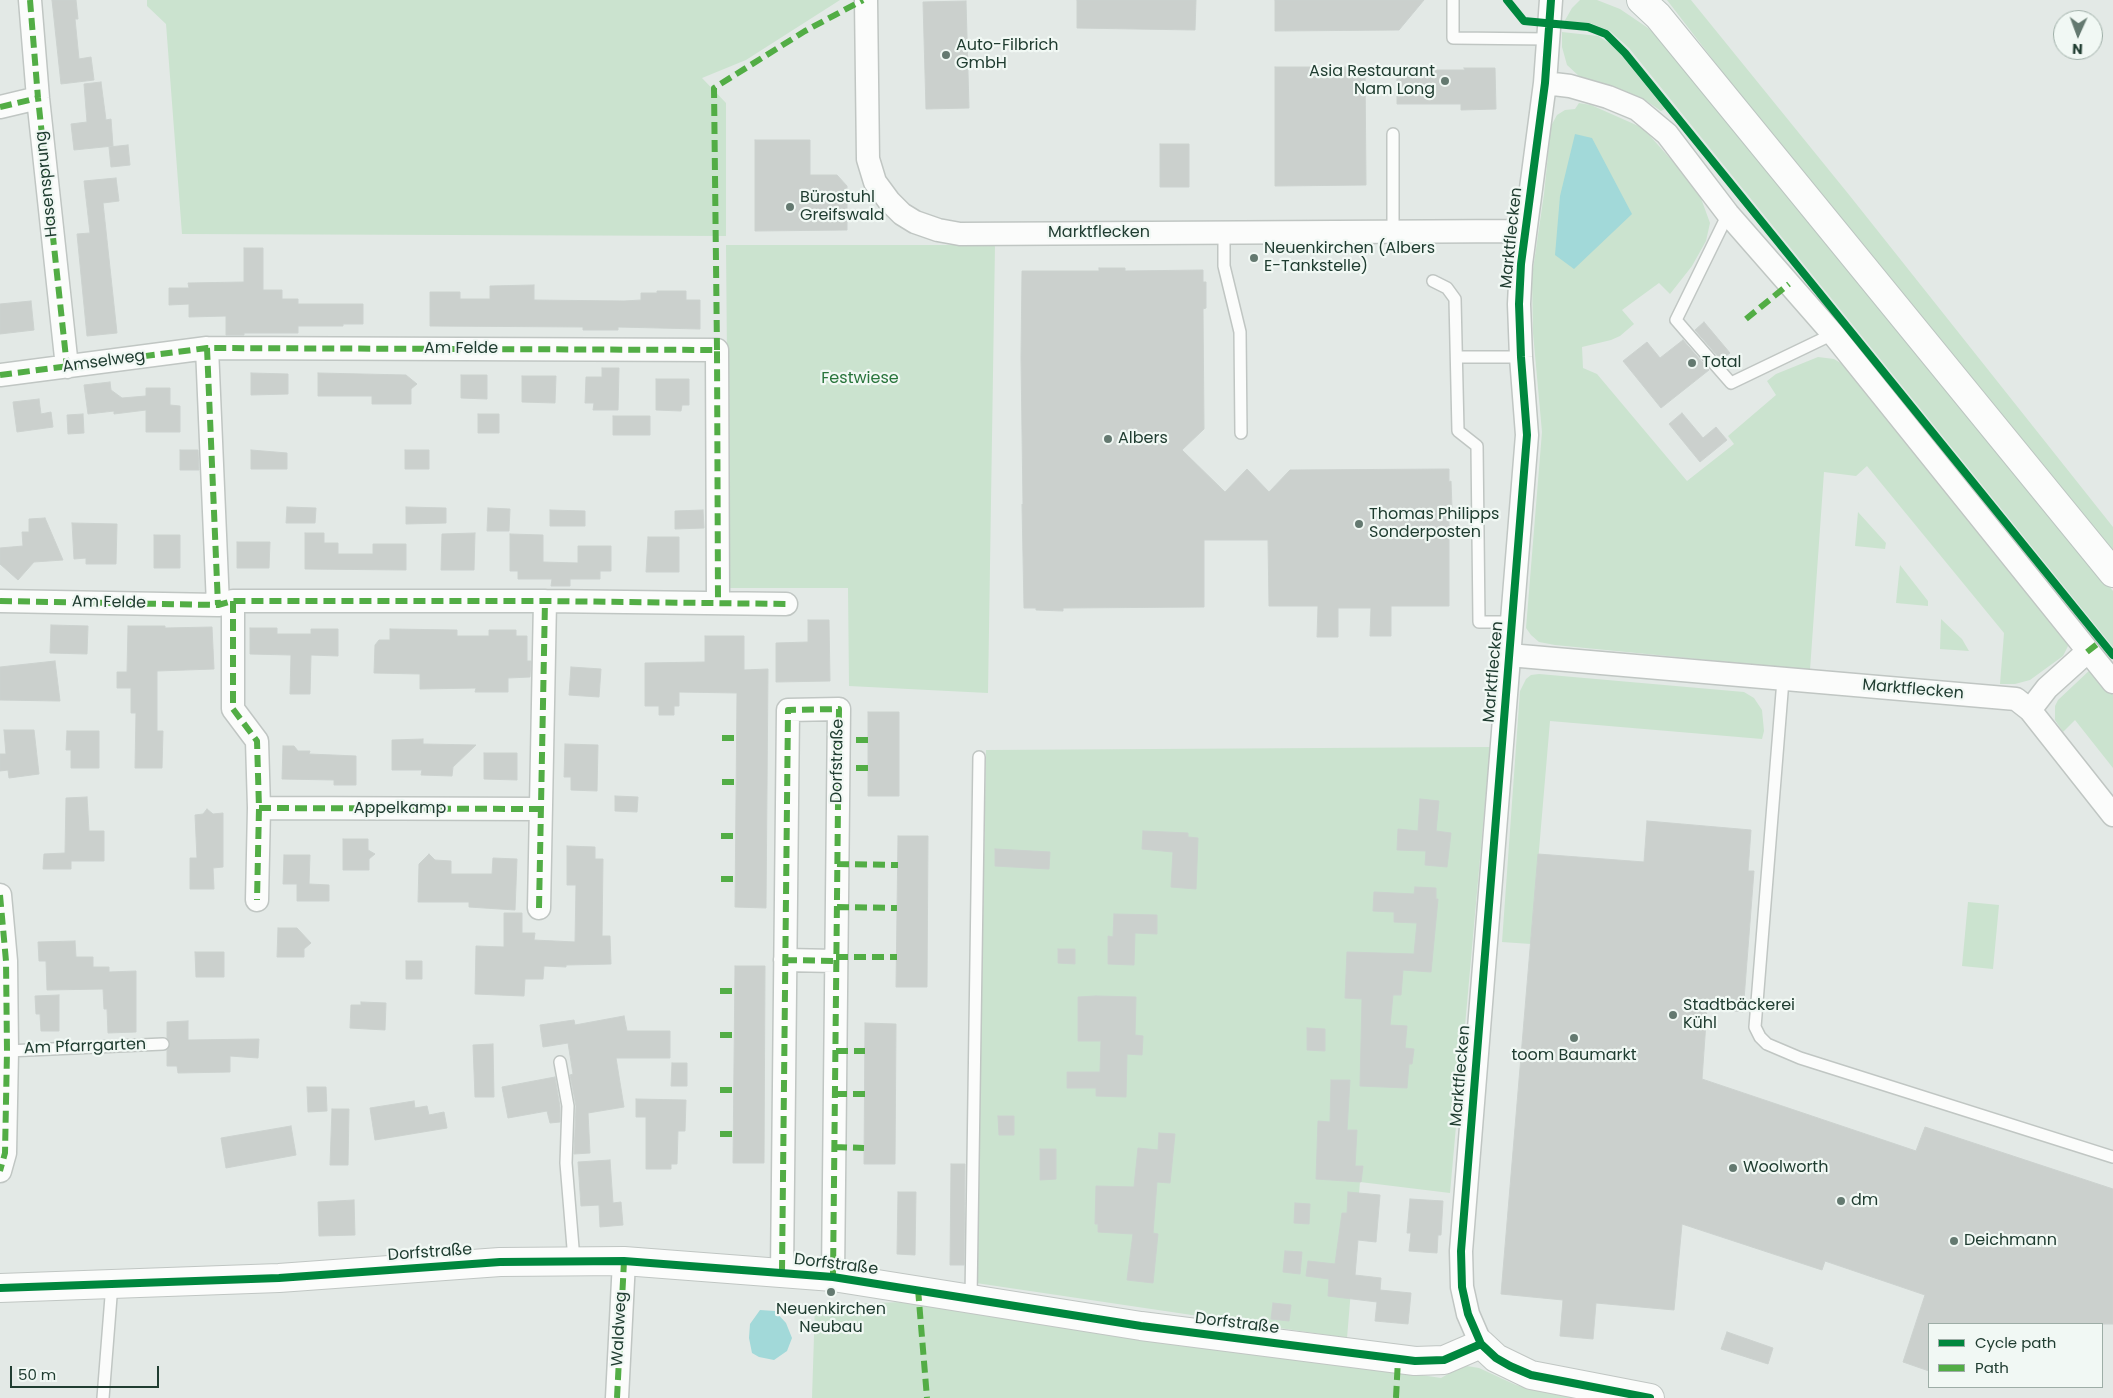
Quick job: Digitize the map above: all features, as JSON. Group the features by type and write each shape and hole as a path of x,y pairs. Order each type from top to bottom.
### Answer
{"street":[{"name":"Hasensprung","path":"30,0 38,98 67,367"},
{"name":"Marktflecken","path":"866,0 868,159 875,182 889,201 902,214 915,222 960,234 1524,231"},
{"name":"Marktflecken","path":"1481,1344 1468,1314 1462,1287 1461,1251 1527,435 1519,304 1524,231 1545,83 1551,0"},
{"path":"1641,0 1658,16 2113,573"},
{"path":"1545,83 1570,86 1637,108 1666,134 1728,214 1833,334 2113,682"},
{"path":"0,107 38,98"},
{"path":"207,348 234,710 257,741 259,808 257,900"},
{"name":"Amselweg","path":"0,375 207,348"},
{"name":"Am Felde","path":"207,348 717,350 718,603"},
{"name":"Am Felde","path":"0,601 226,603 545,601 786,604"},
{"path":"539,908 545,601"},
{"path":"2030,710 2047,688 2087,652"},
{"name":"Marktflecken","path":"1509,655 2016,699 2030,710 2113,815"},
{"name":"Dorfstraße","path":"782,1272 788,710 839,709 833,1277"},
{"name":"Appelkamp","path":"259,808 540,809"},
{"name":"Am Pfarrgarten","path":"0,895 6,962 7,1050 5,1153 0,1170"},
{"path":"785,960 836,961"},
{"name":"Dorfstraße","path":"0,1288 279,1278 500,1262 624,1260 833,1277 1141,1326 1415,1361 1444,1360 1481,1344"},
{"name":"Waldweg","path":"617,1398 624,1260"},
{"path":"1481,1344 1496,1358 1531,1375 1650,1398"}],"lane":[{"path":"1453,0 1453,38 1548,39"},
{"path":"1393,134 1393,232"},
{"path":"1728,214 1676,320 1695,342 1731,383 1833,334"},
{"path":"1224,232 1224,266 1240,332 1241,433"},
{"path":"1433,281 1448,288 1455,299 1458,431 1477,446 1479,622 1512,622"},
{"path":"1456,357 1521,356"},
{"path":"1783,680 1755,1026 1760,1037 1767,1044 1794,1055 2113,1157"},
{"path":"971,1298 978,757"},
{"name":"Am Pfarrgarten","path":"7,1050 164,1044"},
{"path":"560,1062 568,1106 566,1163 574,1260"},
{"path":"103,1398 112,1284"}],"green space":[{"path":"147,0 840,0 746,60 702,78 726,103 726,236 182,234 166,24 147,6"},
{"path":"1580,0 1597,0 1620,9 1648,28 1678,55 2113,591 2113,647 1629,48 1610,31 1590,23 1564,22 1572,8"},
{"path":"1667,0 1691,0 1850,196 2113,527 2113,554 1760,121"},
{"path":"1562,32 1598,36 1614,46 1665,109 1661,111 1645,100 1620,89 1580,77 1567,65 1562,47"},
{"path":"1579,103 1591,105 1643,128 1698,190 1710,223 1706,241 1692,266 1670,294 1659,283 1622,310 1634,324 1620,336 1611,340 1582,347 1583,368 1597,374 1687,481 1734,444 1728,436 1776,395 1767,381 1776,374 1818,357 1834,359 1844,365 2066,639 2068,646 2063,656 2030,680 2015,684 2000,684 2004,633 1867,466 1856,476 1824,472 1810,670 1555,645 1539,642 1531,635 1526,628 1542,432 1533,333 1532,276 1544,194 1551,126 1557,115 1565,110 1575,109"},
{"name":"Festwiese","path":"726,245 995,245 988,693 849,686 848,588 729,588"},
{"path":"1858,512 1886,543 1885,549 1855,546"},
{"path":"1900,565 1928,601 1928,606 1896,603"},
{"path":"1941,619 1962,639 1969,651 1940,649"},
{"path":"2091,669 2113,695 2113,768 2075,720 2063,732 2055,720 2055,706 2058,700"},
{"path":"1539,674 1744,692 1754,698 1762,710 1764,731 1762,739 1550,721 1531,944 1502,942 1520,691 1526,679 1531,675"},
{"path":"1490,747 1450,1193 1360,1182 1347,1338 976,1283 986,750"},
{"path":"1968,902 1999,905 1993,969 1962,966"},
{"path":"931,1301 1441,1378 1467,1366 1479,1368 1516,1385 1587,1398 812,1398 815,1305"}],"water":[{"path":"1575,134 1592,138 1632,214 1574,269 1555,255 1560,196"},
{"path":"760,1310 775,1311 786,1323 792,1338 787,1351 774,1360 759,1357 752,1353 749,1338 750,1324"}],"building":[{"path":"52,0 76,0 78,19 75,19 79,59 91,57 94,80 61,84"},
{"path":"1077,0 1196,0 1195,30 1077,28"},
{"path":"1275,0 1424,0 1399,30 1275,31"},
{"name":"Auto-Filbrich GmbH","path":"966,1 969,108 926,109 923,2"},
{"path":"1275,67 1365,67 1366,185 1275,186"},
{"path":"1464,68 1495,68 1496,109 1461,110 1461,104 1397,104 1397,70 1465,70"},
{"path":"101,82 106,120 111,119 113,146 74,150 71,124 87,122 84,84"},
{"path":"755,140 810,140 810,175 837,175 847,186 847,230 755,231"},
{"path":"1160,144 1189,144 1189,187 1160,187"},
{"path":"128,145 130,165 111,167 109,147"},
{"path":"116,178 119,201 103,203 117,333 87,336 77,234 90,233 84,181"},
{"path":"244,248 263,248 263,290 282,290 282,299 298,299 298,304 363,304 363,324 298,326 298,333 226,335 226,316 189,317 189,304 169,305 169,288 189,288 188,283 244,282"},
{"name":"Albers","path":"1099,268 1125,268 1125,271 1203,270 1203,282 1206,282 1206,308 1203,309 1204,429 1182,450 1225,492 1247,469 1269,492 1290,470 1449,469 1452,508 1449,508 1449,606 1391,606 1391,636 1370,636 1371,608 1338,608 1338,637 1317,637 1318,606 1269,606 1268,540 1204,540 1204,607 1063,608 1063,611 1024,608 1021,358 1022,271 1099,271"},
{"path":"534,285 534,300 641,300 641,293 686,291 686,300 700,300 700,329 618,327 618,330 583,330 583,327 430,326 430,292 460,292 460,299 490,299 490,286"},
{"path":"31,301 34,330 0,334 0,304"},
{"path":"1704,322 1730,353 1721,360 1695,330"},
{"path":"1683,340 1709,370 1661,408 1623,361 1647,342 1660,358"},
{"path":"602,368 619,368 618,410 593,410 594,403 585,403 586,377 602,377"},
{"path":"251,373 288,374 288,394 251,395"},
{"path":"318,373 406,375 417,384 411,389 411,404 372,404 372,396 318,396"},
{"path":"461,375 487,375 487,399 461,398"},
{"path":"522,376 556,376 555,403 522,402"},
{"path":"656,379 689,379 689,405 682,405 681,411 656,410"},
{"path":"110,382 111,390 122,398 146,396 146,388 170,388 170,405 180,406 180,432 146,432 146,410 114,414 114,411 88,414 84,385"},
{"path":"39,399 41,414 51,412 53,427 17,432 13,402"},
{"path":"1682,413 1703,438 1716,427 1727,440 1700,462 1669,424"},
{"path":"83,414 84,433 68,434 67,415"},
{"path":"478,414 499,414 499,433 478,433"},
{"path":"613,416 650,416 650,435 613,435"},
{"path":"180,450 198,450 199,470 180,470"},
{"path":"251,450 287,453 287,469 251,469"},
{"path":"405,450 429,450 429,469 405,469"},
{"path":"287,507 316,508 315,523 286,523"},
{"path":"406,507 446,508 446,523 406,524"},
{"path":"488,508 510,509 509,531 487,531"},
{"path":"550,510 585,511 585,526 550,526"},
{"path":"703,510 704,528 675,529 675,511"},
{"path":"45,518 63,560 34,562 18,580 0,564 0,548 23,546 22,532 29,532 29,519"},
{"path":"72,523 117,524 116,564 86,564 86,558 74,559"},
{"path":"305,533 324,533 324,543 338,543 338,554 373,554 373,544 406,544 406,570 305,569"},
{"path":"475,533 474,570 441,570 442,534"},
{"path":"510,534 543,535 543,562 578,563 578,546 611,546 611,571 600,571 600,579 570,579 570,586 551,586 552,579 518,579 518,571 510,571"},
{"path":"154,535 180,535 180,568 154,568"},
{"path":"648,537 679,537 679,572 646,572"},
{"path":"237,542 270,542 269,568 237,568"},
{"path":"808,620 829,620 830,681 776,682 776,643 808,642"},
{"path":"51,625 88,626 87,654 50,653"},
{"path":"128,626 165,626 165,628 212,627 214,669 157,671 157,731 163,731 162,768 135,768 136,713 131,713 131,688 117,688 117,672 127,672"},
{"path":"250,628 277,628 277,634 311,634 311,629 338,629 338,656 311,655 310,694 290,694 291,655 250,654"},
{"path":"390,629 457,630 457,636 489,636 489,630 516,630 516,636 527,636 527,661 531,661 530,677 508,678 508,692 475,692 476,688 420,689 420,674 374,673 375,645 379,640 390,640"},
{"path":"705,636 744,636 744,670 768,669 766,908 735,907 737,693 679,692 679,706 674,706 674,715 659,715 659,706 645,706 645,663 705,662"},
{"path":"55,661 60,701 0,700 0,667"},
{"path":"571,667 601,669 599,697 569,695"},
{"path":"868,712 899,712 899,796 868,796"},
{"path":"4,730 34,730 39,774 9,778 8,770 0,771 0,754 6,754"},
{"path":"67,731 99,731 99,768 71,768 71,750 66,750"},
{"path":"423,739 423,744 476,745 453,767 452,776 421,775 422,770 392,770 392,740"},
{"path":"565,744 598,745 597,791 571,790 571,777 564,777"},
{"path":"283,746 294,746 298,751 310,751 309,754 356,756 356,785 334,785 334,780 282,779"},
{"path":"484,753 517,753 517,780 484,779"},
{"path":"615,796 638,797 637,812 615,811"},
{"path":"87,797 89,831 104,831 104,861 71,861 71,869 43,869 44,854 65,853 66,798"},
{"path":"1420,799 1439,801 1436,831 1451,833 1447,867 1425,865 1426,851 1397,850 1398,829 1418,831"},
{"path":"207,809 213,814 223,813 223,867 213,868 214,889 190,889 190,858 197,858 195,815 203,814"},
{"path":"1647,821 1751,830 1748,871 1754,871 1743,1012 1707,1008 1702,1079 1916,1151 1925,1127 2113,1189 2113,1324 1928,1323 1928,1371 1903,1362 1925,1295 1825,1261 1822,1270 1682,1224 1674,1310 1596,1303 1593,1339 1560,1336 1563,1300 1501,1294 1538,854 1644,862"},
{"path":"1143,831 1188,833 1188,837 1198,838 1196,889 1171,887 1173,852 1142,849"},
{"path":"898,836 928,836 927,987 896,987"},
{"path":"343,839 368,839 368,850 375,854 369,859 369,870 343,870"},
{"path":"567,846 595,847 595,859 603,859 602,936 610,936 611,964 566,965 566,967 544,966 543,979 525,979 524,996 475,994 476,946 504,947 504,913 522,913 522,933 535,933 534,940 575,942 576,885 567,885"},
{"path":"995,849 1050,852 1049,869 995,866"},
{"path":"429,854 435,860 451,861 451,874 492,874 493,858 517,859 515,910 469,907 469,902 418,902 419,864"},
{"path":"284,855 310,855 309,884 329,885 329,901 297,901 297,884 283,884"},
{"path":"1415,887 1436,888 1436,899 1438,899 1431,972 1403,970 1401,995 1393,995 1390,1025 1407,1026 1405,1048 1414,1049 1412,1064 1409,1064 1407,1088 1360,1086 1362,999 1345,998 1347,952 1414,954 1417,923 1394,922 1394,912 1373,911 1374,892 1414,894"},
{"path":"1114,914 1157,915 1157,934 1135,933 1134,965 1108,964 1108,936 1113,937"},
{"path":"278,928 297,928 311,943 304,949 304,957 277,957"},
{"path":"75,941 76,957 93,957 93,967 109,967 109,972 136,971 136,1032 108,1033 107,1009 104,1009 103,989 47,990 46,961 39,961 38,942"},
{"path":"1058,949 1075,949 1075,964 1058,963"},
{"path":"195,952 224,952 224,977 196,977"},
{"path":"406,961 422,961 422,979 406,979"},
{"path":"735,966 765,966 764,1163 733,1163"},
{"path":"59,995 59,1031 41,1031 40,1014 36,1014 35,996"},
{"path":"1078,997 1136,997 1135,1035 1143,1036 1142,1055 1127,1054 1126,1097 1096,1096 1096,1088 1067,1088 1067,1072 1100,1072 1101,1041 1078,1041"},
{"path":"361,1002 386,1003 385,1030 350,1028 351,1005 361,1005"},
{"path":"624,1016 627,1031 670,1031 670,1058 616,1058 624,1107 588,1113 590,1153 574,1154 576,1106 570,1075 573,1074 568,1043 543,1047 540,1025 574,1020 575,1025"},
{"path":"188,1021 188,1040 259,1039 258,1058 230,1056 230,1072 178,1073 177,1066 167,1066 167,1050 170,1044 167,1038 167,1022"},
{"path":"865,1023 896,1024 895,1164 864,1164"},
{"path":"1307,1028 1325,1029 1325,1051 1307,1050"},
{"path":"493,1044 494,1097 475,1097 473,1045"},
{"path":"672,1063 687,1063 687,1086 671,1086"},
{"path":"555,1077 560,1107 560,1122 550,1123 547,1111 508,1118 502,1087"},
{"path":"1331,1080 1350,1080 1347,1130 1357,1130 1355,1166 1363,1166 1361,1182 1316,1179 1318,1121 1330,1122"},
{"path":"307,1087 326,1087 327,1111 308,1112"},
{"path":"636,1099 686,1100 685,1131 678,1131 677,1164 671,1164 671,1169 646,1169 646,1117 636,1117"},
{"path":"414,1101 415,1108 427,1106 429,1115 444,1112 447,1128 375,1140 370,1108"},
{"path":"332,1109 349,1109 348,1165 330,1165"},
{"path":"998,1116 1014,1116 1014,1135 999,1135"},
{"path":"291,1126 296,1155 226,1168 221,1138"},
{"path":"1159,1133 1175,1134 1170,1183 1157,1182 1153,1233 1158,1234 1153,1283 1127,1280 1133,1234 1098,1232 1098,1224 1095,1224 1096,1186 1134,1187 1138,1148 1158,1150"},
{"path":"1040,1149 1056,1149 1056,1179 1040,1180"},
{"path":"610,1160 613,1203 621,1202 623,1225 600,1227 599,1205 581,1206 578,1162"},
{"path":"951,1164 965,1164 964,1265 950,1265"},
{"path":"898,1192 916,1192 915,1255 897,1254"},
{"path":"1348,1192 1380,1195 1376,1242 1358,1240 1355,1275 1381,1278 1380,1290 1411,1293 1408,1324 1375,1321 1377,1302 1328,1296 1329,1279 1306,1276 1308,1261 1335,1264 1342,1213 1347,1213"},
{"path":"1410,1199 1443,1201 1441,1235 1438,1235 1437,1253 1409,1251 1411,1233 1407,1233"},
{"path":"354,1200 355,1235 319,1236 318,1202"},
{"path":"1295,1203 1310,1204 1309,1224 1294,1223"},
{"path":"1285,1251 1302,1252 1300,1274 1283,1272"},
{"path":"1273,1303 1291,1305 1289,1321 1271,1319"},
{"path":"1727,1332 1773,1348 1768,1364 1721,1349"}],"marked path":[{"path":"30,0 38,98 67,367"},
{"path":"717,350 714,88 805,31 863,0"},
{"path":"0,107 38,98"},
{"path":"1746,319 1789,284"},
{"path":"207,348 218,605"},
{"path":"0,375 207,348 717,350 718,603"},
{"path":"0,601 218,605 233,601 545,601 786,604"},
{"path":"233,601 233,709 257,741 259,808 257,900"},
{"path":"539,908 545,601"},
{"path":"2087,652 2101,641"},
{"path":"782,1272 788,710 839,709 833,1277"},
{"path":"722,738 736,738"},
{"path":"856,740 868,740"},
{"path":"856,768 868,768"},
{"path":"722,782 736,782"},
{"path":"259,808 540,809"},
{"path":"721,836 736,836"},
{"path":"837,864 898,865"},
{"path":"721,879 735,879"},
{"path":"0,895 6,961 7,1051 5,1153 0,1171"},
{"path":"837,907 897,908"},
{"path":"836,957 897,957"},
{"path":"785,960 836,961"},
{"path":"720,991 734,991"},
{"path":"720,1035 734,1035"},
{"path":"836,1051 865,1051"},
{"path":"720,1090 734,1090"},
{"path":"835,1094 865,1094"},
{"path":"720,1134 733,1134"},
{"path":"835,1147 864,1148"},
{"path":"617,1398 624,1261"},
{"path":"918,1289 927,1398"},
{"path":"1396,1398 1398,1359"}],"cycle path":[{"path":"1507,0 1524,21 1588,27 1606,34 1625,53 2113,655"},
{"path":"1551,0 1545,83 1521,264 1519,304 1527,435 1461,1251 1462,1287 1468,1314 1481,1344 1496,1358 1531,1375 1650,1398"},
{"path":"0,1288 279,1278 500,1262 624,1261 833,1277 1141,1326 1415,1361 1444,1360 1481,1344"}],"place":[{"name":"Auto-Filbrich GmbH","path":"946,55"},
{"name":"Asia Restaurant Nam Long","path":"1445,81"},
{"name":"Bürostuhl Greifswald","path":"790,207"},
{"name":"Neuenkirchen (Albers E-Tankstelle)","path":"1254,258"},
{"name":"Total","path":"1692,363"},
{"name":"Albers","path":"1108,439"},
{"name":"Thomas Philipps Sonderposten","path":"1359,524"},
{"name":"Stadtbäckerei Kühl","path":"1673,1015"},
{"name":"toom Baumarkt","path":"1574,1038"},
{"name":"Woolworth","path":"1733,1168"},
{"name":"dm","path":"1841,1201"},
{"name":"Deichmann","path":"1954,1241"},
{"name":"Neuenkirchen Neubau","path":"831,1292"}]}
